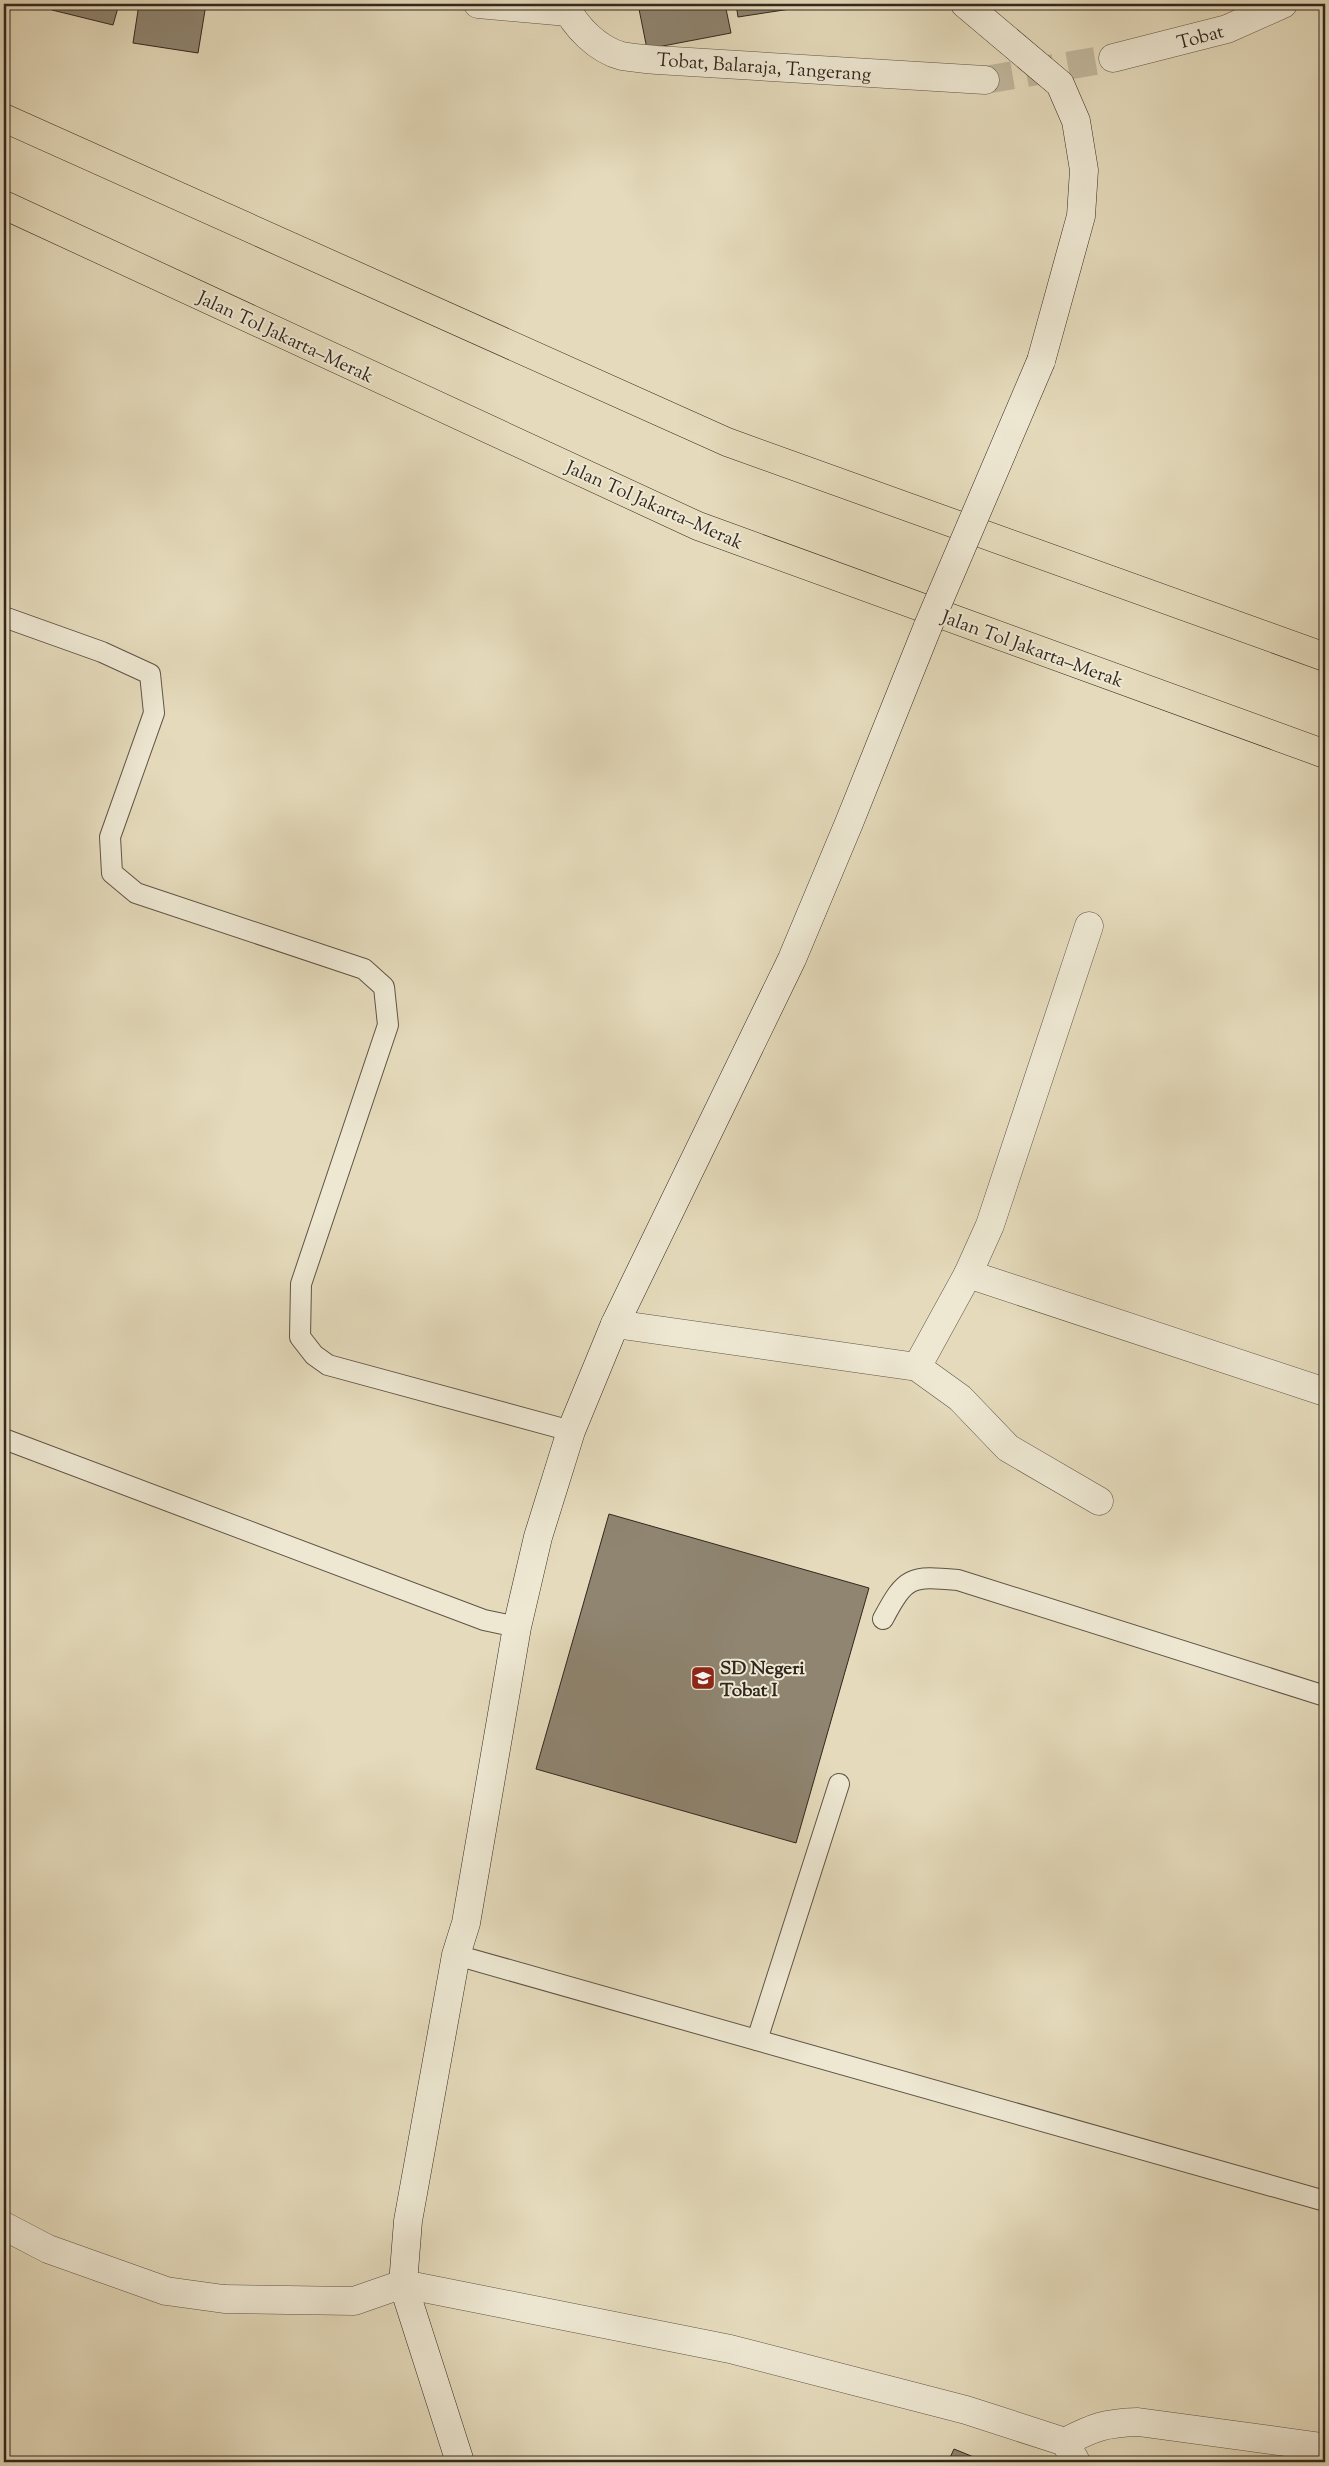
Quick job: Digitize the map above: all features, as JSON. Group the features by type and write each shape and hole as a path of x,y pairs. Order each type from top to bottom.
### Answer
{"highway":[{"path":"4,118 727,442 1325,657"},
{"name":"Jalan Tol Jakarta–Merak","path":"4,205 698,526 1325,754"}],"street":[{"path":"478,4 567,8"},
{"path":"460,2462 403,2284 408,2221 456,1955 466,1923 518,1627 538,1537 572,1431 615,1324 792,959 928,626 1041,361 1081,216 1084,170 1076,121 1060,84 965,4"},
{"name":"Tobat","path":"1113,58 1227,29 1283,4"},
{"name":"Tobat, Balaraja, Tangerang","path":"567,8 591,40 620,55 657,60 985,80"},
{"path":"917,1367 968,1274 990,1225 1090,926"},
{"path":"968,1274 1325,1392"},
{"path":"615,1324 917,1367 960,1398 1008,1448 1099,1501"},
{"path":"4,2226 48,2249 166,2291 224,2299 354,2301 403,2284 730,2348 966,2410 1071,2452 1091,2429 1109,2423 1138,2422 1322,2447"}],"lane":[{"path":"4,617 102,652 150,674 154,713 110,837 112,872 136,893 364,969 384,987 388,1025 301,1284 300,1336 314,1355 328,1365 572,1431"},
{"path":"4,1439 484,1620 518,1627"},
{"path":"883,1619 897,1593 909,1581 929,1578 958,1580 1325,1696"},
{"path":"758,2040 839,1784"},
{"path":"456,1955 1325,2201"}],"building":[{"path":"54,4 119,4 113,25 52,10"},
{"path":"139,4 206,4 198,53 133,43"},
{"path":"638,4 725,4 731,33 647,49"},
{"path":"736,4 823,4 738,17"},
{"name":"SD Negeri Tobat I","path":"609,1514 869,1588 796,1843 536,1769"},
{"path":"954,2449 986,2462 948,2462"}],"tunnel":[{"path":"985,80 1113,58"}],"place":[{"name":"SD Negeri Tobat I","path":"703,1678"}]}
